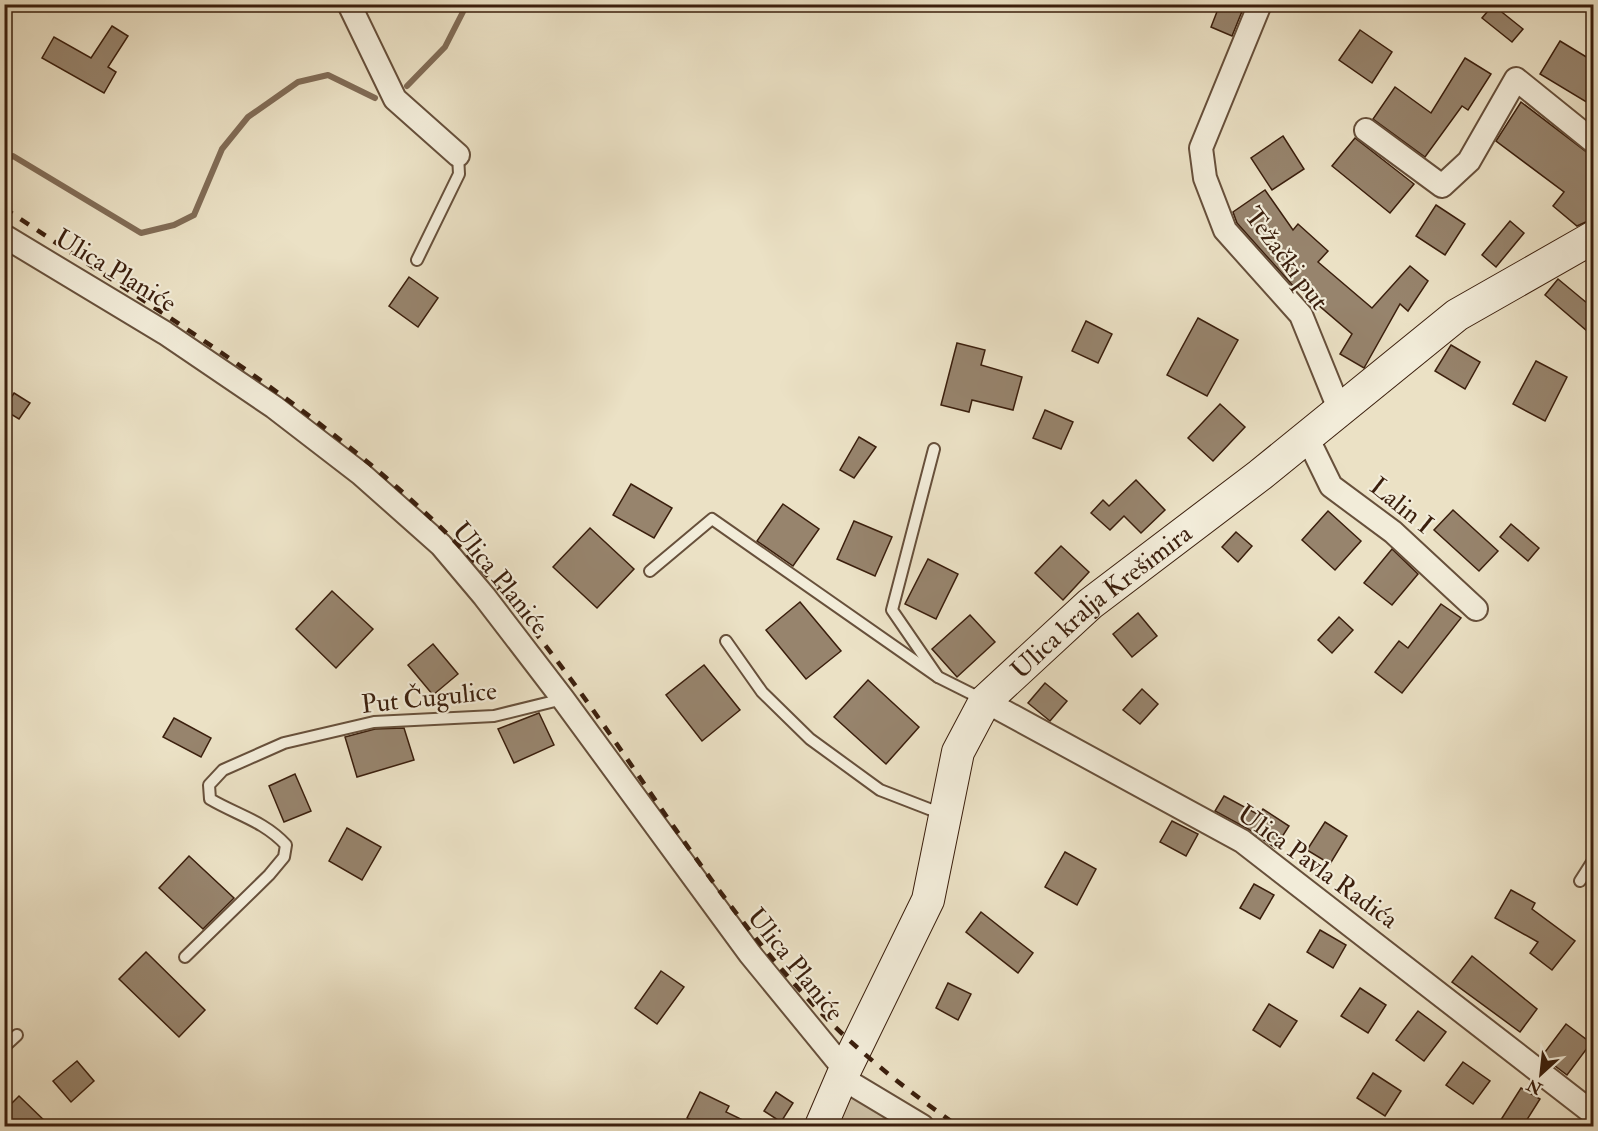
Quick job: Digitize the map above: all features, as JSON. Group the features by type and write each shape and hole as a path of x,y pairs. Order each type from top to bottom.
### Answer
{"street":[{"path":"349,4 395,99 458,155"},
{"name":"Težački put","path":"1260,4 1201,148 1205,178 1226,230 1301,315 1340,411"},
{"path":"1366,130 1442,186 1469,161 1516,79 1593,142"},
{"name":"Ulica Planiće","path":"4,236 165,333 274,407 361,474 441,545 484,596 563,699 718,912 844,1074"},
{"name":"Ulica kralja Krešimira","path":"821,1126 928,900 958,752 985,701 1090,604 1260,475 1306,435 1340,411 1458,315 1593,237"},
{"name":"Lalin I","path":"1306,435 1331,486 1393,532 1476,609"},
{"name":"Ulica Pavla Radića","path":"985,701 1242,841 1593,1114"},
{"path":"844,1074 922,1126"}],"lane":[{"path":"417,260 459,174 458,155"},
{"path":"934,449 892,610 938,677"},
{"path":"650,571 712,519 938,677 985,701"},
{"path":"726,641 762,692 810,740 880,790 945,815"},
{"name":"Put Čugulice","path":"185,957 269,875 284,857 286,845 274,832 255,819 231,812 210,799 209,785 223,770 284,743 374,722 494,716 563,699"},
{"path":"1580,881 1593,859"},
{"path":"4,1047 17,1035"}],"shaded area":[{"path":"847,1094 908,1126 834,1126"}],"building":[{"path":"1220,4 1245,4 1232,36 1211,27"},
{"path":"1493,5 1523,29 1512,42 1482,18"},
{"path":"112,26 128,36 108,67 116,72 104,93 42,58 54,37 91,58"},
{"path":"1360,30 1392,52 1372,83 1339,60"},
{"path":"1560,41 1593,61 1593,106 1540,74"},
{"path":"1465,58 1491,74 1468,110 1462,106 1425,157 1373,119 1395,87 1431,113"},
{"path":"1521,102 1593,157 1593,213 1588,221 1577,226 1553,206 1564,192 1496,141"},
{"path":"1283,136 1304,169 1272,190 1251,158"},
{"path":"1355,138 1414,184 1390,213 1332,166"},
{"path":"1265,190 1293,230 1298,224 1328,251 1318,262 1372,308 1410,266 1428,281 1408,311 1400,304 1364,368 1340,354 1352,334 1297,287 1295,288 1237,223 1233,212"},
{"path":"1436,205 1465,224 1445,255 1416,236"},
{"path":"1510,221 1524,233 1496,267 1482,255"},
{"path":"409,277 438,298 418,327 389,306"},
{"path":"1558,279 1593,308 1593,336 1545,295"},
{"path":"1198,318 1238,340 1207,396 1167,375"},
{"path":"1086,321 1112,334 1098,363 1072,351"},
{"path":"957,343 985,350 981,365 1022,377 1013,410 972,400 969,412 941,405"},
{"path":"1451,345 1480,362 1465,389 1435,371"},
{"path":"1536,361 1567,377 1545,421 1513,404"},
{"path":"14,393 30,403 19,419 4,410"},
{"path":"1220,404 1245,427 1213,461 1188,438"},
{"path":"1045,410 1073,422 1061,449 1033,438"},
{"path":"859,437 876,447 854,478 840,470"},
{"path":"1136,480 1165,510 1141,533 1124,516 1110,530 1091,513 1103,500 1109,506"},
{"path":"631,484 672,508 654,538 613,515"},
{"path":"783,504 819,529 793,566 757,541"},
{"path":"1453,510 1498,551 1479,571 1434,530"},
{"path":"1328,511 1361,541 1335,570 1302,540"},
{"path":"854,521 892,537 875,576 837,559"},
{"path":"1511,524 1539,548 1528,561 1500,537"},
{"path":"590,528 634,569 597,608 553,567"},
{"path":"1236,532 1252,546 1238,562 1222,547"},
{"path":"1061,546 1089,572 1063,600 1035,573"},
{"path":"1392,549 1418,574 1392,605 1364,583"},
{"path":"928,559 958,574 936,619 905,604"},
{"path":"332,591 373,629 336,668 296,629"},
{"path":"800,602 841,651 806,679 766,630"},
{"path":"1441,604 1461,618 1402,693 1375,672 1399,641 1408,648"},
{"path":"1138,613 1157,636 1132,657 1113,634"},
{"path":"970,615 995,642 957,677 932,649"},
{"path":"1339,617 1353,630 1332,653 1318,640"},
{"path":"433,644 458,674 433,695 408,665"},
{"path":"704,665 740,710 702,741 666,695"},
{"path":"868,680 919,727 886,764 834,717"},
{"path":"1045,683 1067,701 1050,721 1028,703"},
{"path":"1142,689 1158,704 1140,724 1123,710"},
{"path":"539,713 554,745 514,763 498,729"},
{"path":"174,718 211,738 201,757 163,737"},
{"path":"404,728 414,760 357,777 345,737 375,729"},
{"path":"295,774 311,811 284,822 269,786"},
{"path":"1224,796 1259,815 1263,809 1289,826 1275,848 1248,829 1215,811"},
{"path":"1172,821 1198,834 1186,856 1160,842"},
{"path":"1325,822 1347,836 1330,864 1307,850"},
{"path":"347,828 381,847 362,880 329,861"},
{"path":"1065,852 1096,869 1077,905 1045,887"},
{"path":"189,856 234,898 203,929 159,888"},
{"path":"1254,884 1274,895 1260,919 1240,908"},
{"path":"1511,890 1535,903 1532,909 1575,941 1552,970 1530,953 1538,942 1495,918"},
{"path":"981,912 1033,953 1018,973 966,932"},
{"path":"1320,930 1346,945 1333,968 1307,952"},
{"path":"146,952 205,1010 179,1037 119,979"},
{"path":"1472,956 1537,1009 1520,1032 1452,982"},
{"path":"661,971 684,987 657,1024 635,1008"},
{"path":"948,983 971,994 958,1020 936,1008"},
{"path":"1360,988 1386,1005 1368,1033 1341,1016"},
{"path":"1269,1004 1297,1021 1280,1047 1253,1030"},
{"path":"1418,1011 1446,1032 1424,1061 1396,1040"},
{"path":"1566,1024 1591,1043 1567,1075 1542,1056"},
{"path":"77,1061 94,1081 71,1102 53,1081"},
{"path":"1463,1062 1490,1081 1473,1104 1446,1085"},
{"path":"1373,1073 1401,1091 1385,1116 1357,1098"},
{"path":"1521,1088 1540,1099 1523,1126 1497,1126"},
{"path":"700,1092 729,1106 726,1112 755,1126 704,1126 687,1118"},
{"path":"776,1092 793,1103 781,1122 764,1111"},
{"path":"19,1096 50,1126 4,1126 4,1111"}],"waterway":[{"path":"407,86 445,47 467,4"},
{"path":"4,160 13,156 141,233 174,225 194,215 222,149 248,117 298,82 328,75 375,98"}],"railway":[{"path":"4,208 269,386 395,485 453,539 507,598 547,647 692,853 768,954 844,1036 899,1083 958,1126"}]}
